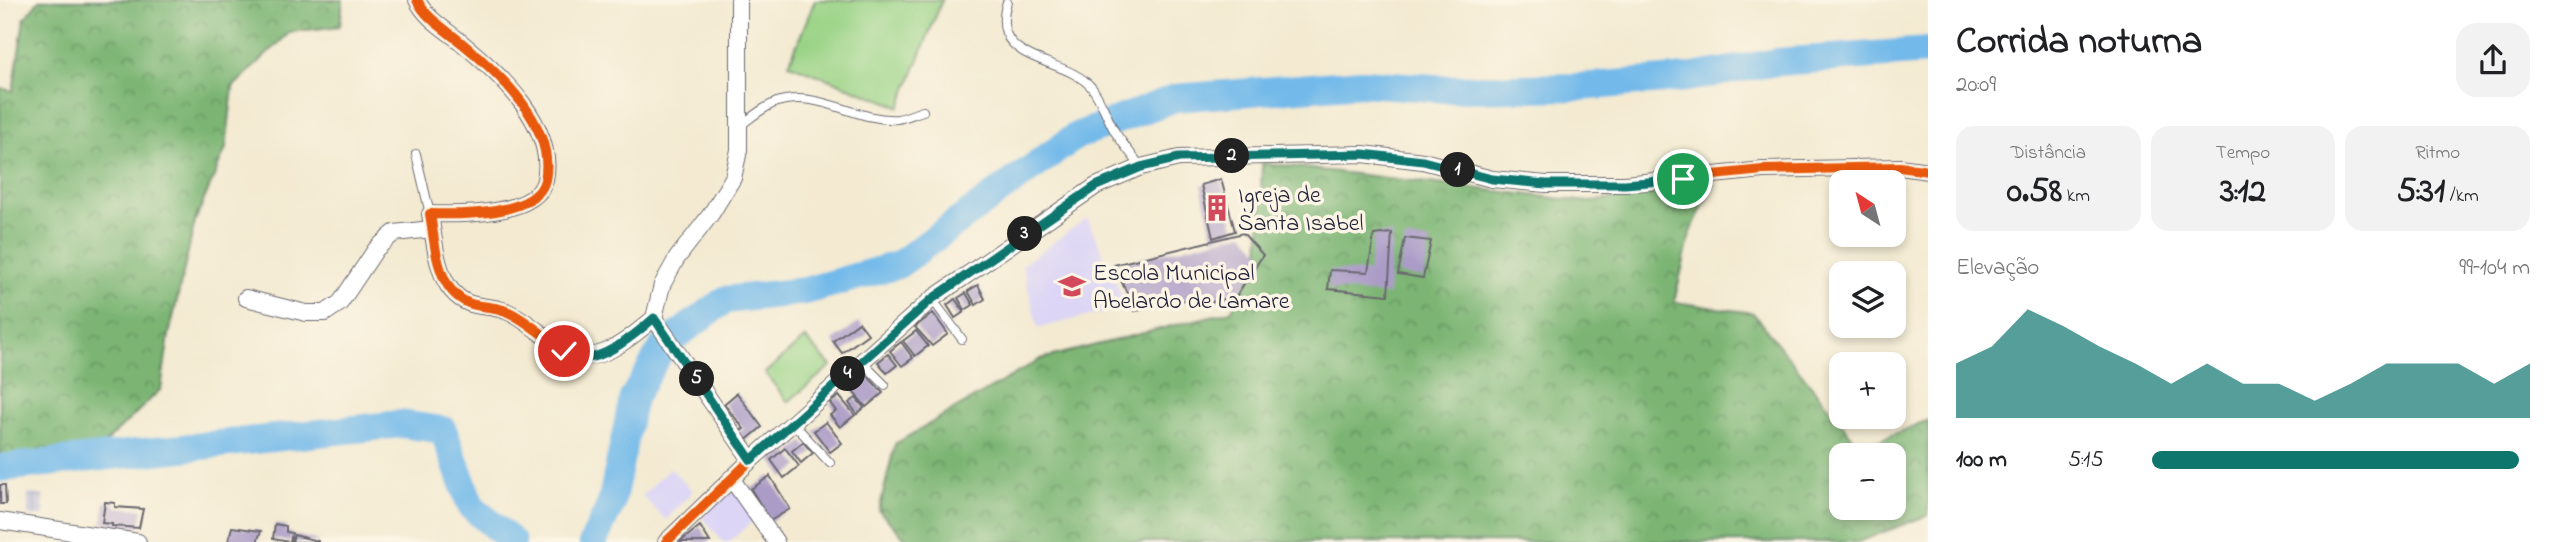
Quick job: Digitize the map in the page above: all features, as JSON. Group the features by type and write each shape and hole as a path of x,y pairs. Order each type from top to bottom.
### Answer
{"street":[{"path":"246,298 306,313 324,313 340,303 376,249 394,233 447,215 503,209 529,202 543,189 548,166 530,111 464,44 429,18 417,0"},
{"path":"739,0 739,150 733,178 711,214 677,258 662,285 657,323 751,460"},
{"path":"666,542 731,478 932,299 1096,186 1141,167 1179,158 1363,154 1423,161 1492,179 1546,184 1625,184 1763,170 1900,167 1928,171"},
{"path":"431,221 443,275 451,290 467,305 505,311 541,331 564,351 580,358 598,355 657,323"},
{"path":"731,478 776,542"},
{"path":"0,521 138,542"}],"lane":[{"path":"1007,2 1003,15 1010,39 1020,51 1062,68 1093,89 1115,132 1141,167"},
{"path":"738,128 764,108 788,100 829,104 883,118 898,119 923,111"},
{"path":"416,155 431,221"},
{"path":"932,299 962,339"},
{"path":"862,362 885,385"},
{"path":"793,424 830,463"}],"shaded area":[{"name":"Escola Municipal Abelardo de Lamare","path":"1087,218 1127,307 1038,328 1022,265"},
{"path":"670,468 693,491 666,520 642,496"},
{"path":"734,489 756,518 729,542 723,542 702,517"},
{"path":"28,494 43,495 44,516 28,516"}],"green space":[{"path":"39,0 343,0 340,26 290,32 233,87 226,148 195,221 169,335 161,389 103,445 0,459 0,88 13,91 24,19"},
{"path":"815,0 942,0 900,107 789,64"},
{"path":"1262,163 1589,202 1713,184 1691,231 1674,302 1753,313 1829,408 1829,429 1846,429 1857,443 1829,443 1829,520 1906,520 1906,443 1873,443 1928,420 1928,515 1858,542 909,542 879,511 895,444 1041,359 1231,311 1259,261"},
{"path":"805,338 831,366 788,402 765,373"}],"building":[{"name":"Igreja de Santa Isabel","path":"1221,179 1235,231 1213,238 1201,185"},
{"path":"1243,233 1263,255 1236,296 1200,305 1194,298 1135,311 1114,265"},
{"path":"1392,233 1388,295 1328,289 1330,270 1368,272 1374,235"},
{"path":"1405,238 1431,241 1423,278 1398,274"},
{"path":"978,285 985,299 976,305 968,291"},
{"path":"966,293 973,305 965,310 958,298"},
{"path":"955,299 964,312 955,318 947,305"},
{"path":"933,313 948,334 932,346 915,327"},
{"path":"859,322 868,334 842,353 833,341"},
{"path":"916,331 928,346 915,356 903,341"},
{"path":"901,342 913,358 902,366 890,351"},
{"path":"888,354 897,365 887,373 878,362"},
{"path":"865,373 883,393 866,407 849,387"},
{"path":"737,393 762,427 744,442 738,432 744,429 724,404"},
{"path":"839,396 855,415 840,427 830,415 836,411 830,403"},
{"path":"856,398 864,408 857,414 849,403"},
{"path":"826,422 842,443 830,452 814,431"},
{"path":"803,442 813,453 801,463 792,451"},
{"path":"785,448 799,466 784,478 771,460"},
{"path":"770,476 790,509 770,521 751,489"},
{"path":"0,485 5,485 6,504 0,504"},
{"path":"105,502 115,503 115,507 143,509 139,528 102,523"},
{"path":"275,524 286,526 286,532 292,533 290,542 273,539"},
{"path":"700,526 710,542 680,542"},
{"path":"232,527 261,531 257,542 228,542"},
{"path":"294,535 318,541 318,542 292,542"}],"waterway":[{"path":"593,542 611,504 633,398 664,345 725,300 805,291 898,265 1076,136 1175,98 1362,83 1448,89 1580,87 1687,78 1777,62 1928,51"},
{"path":"0,468 401,424 443,430 471,506 512,542"}],"cycle path":[{"path":"417,0 432,19 509,86 534,121 546,160 545,180 539,192 528,201 496,211 430,214 439,265 452,291 471,304 514,315 564,350 576,355 600,354 612,349 654,318 751,460"},
{"path":"666,542 751,460 932,299 1096,186 1141,167 1179,158 1363,154 1423,161 1492,179 1546,184 1625,184 1763,170 1900,167 1928,171"}],"place":[{"name":"Igreja de Santa Isabel","path":"1217,208"},
{"name":"Escola Municipal Abelardo de Lamare","path":"1072,286"}],"route":[{"path":"564,351 580,358 598,355 631,338 654,318 751,460 932,299 1096,186 1141,167 1179,158 1363,154 1423,161 1492,179 1546,184 1625,184 1683,179"}]}
